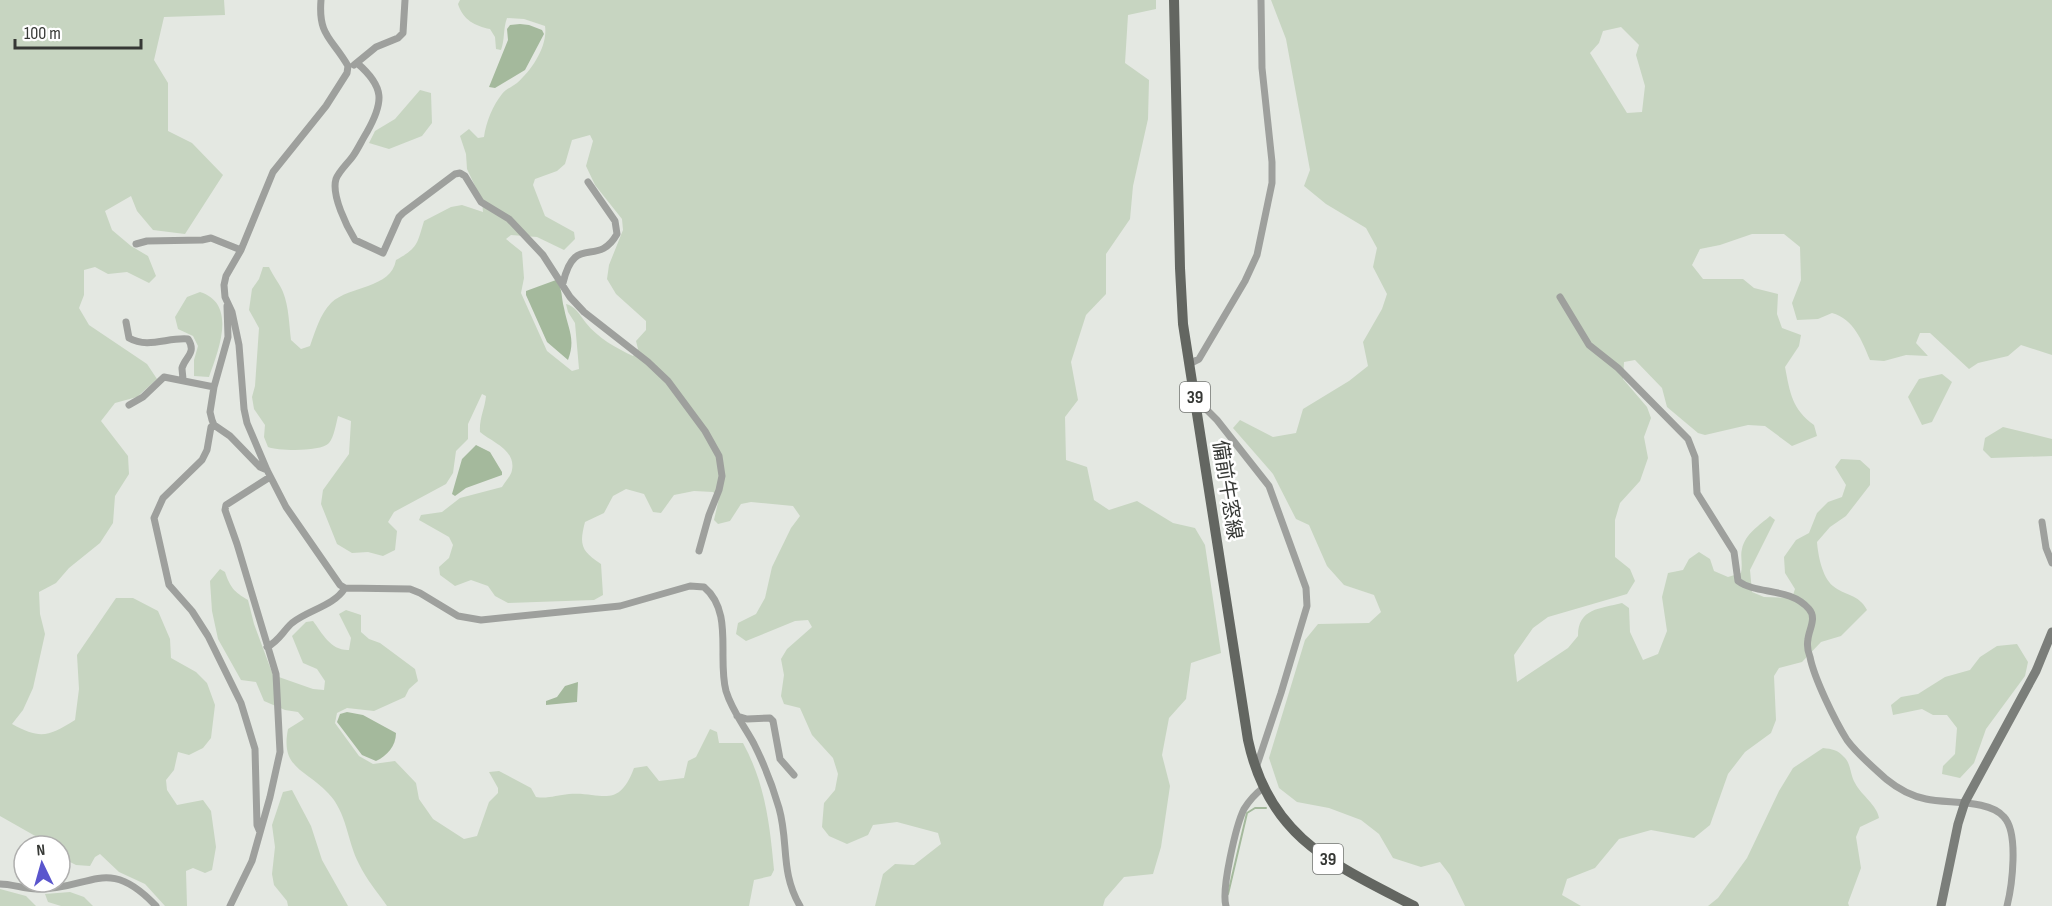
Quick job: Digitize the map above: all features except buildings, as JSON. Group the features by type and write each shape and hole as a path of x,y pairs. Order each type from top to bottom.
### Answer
{"main road":[{"name":"備前牛窓線","path":"1174,0 1183,324 1248,740 1255,770 1263,788 1300,837 1337,866 1414,906"}],"street":[{"path":"321,0 321,24 324,32 348,66 347,72 326,106 273,172 224,285 239,345 247,423 268,473 286,507 332,575 345,588 410,589 458,616 481,620 620,606 690,586 704,587 712,595 723,627 723,676 728,697 758,754 779,808 789,883 801,906"},
{"path":"348,66 357,63 376,47 398,38 403,33 405,0"},
{"path":"1189,364 1199,359 1245,281 1257,255 1264,226 1272,183 1272,162 1262,68 1261,0"},
{"path":"357,63 374,80 378,88 378,106 377,115 335,182 337,200 355,240 383,253 399,217 455,174 460,173 465,176 481,202 502,214 543,255 570,297 584,312 648,362 668,381 688,406 719,456 722,476 699,551"},
{"path":"563,283 572,258 580,252 596,252 606,248 617,234 615,221 588,182"},
{"path":"136,244 147,241 211,238 241,250"},
{"path":"1560,297 1589,345 1618,368 1688,439 1695,457 1697,493 1734,552 1738,581 1746,586 1772,591 1800,601 1811,611 1813,623 1808,640 1810,658 1822,690 1848,740 1887,780 1905,792 1933,801 1965,802 1997,811 2004,816 2009,824 2013,868 2007,906"},
{"path":"228,304 226,307 228,325 226,347 214,387 210,412 214,425 230,436 268,473"},
{"path":"126,322 129,338 135,341 154,344 188,339 192,352 184,364 183,379"},
{"path":"129,405 143,397 164,377 214,387"},
{"path":"1196,404 1206,409 1217,420 1269,486 1306,588 1307,606 1255,770"},
{"path":"214,425 209,433 207,450 202,460 163,498 154,518 169,585 192,611 208,636 241,703 255,749 257,825 260,832"},
{"path":"230,906 252,861 279,765 280,752 277,683 273,661 225,510 226,505 268,473"},
{"path":"2042,522 2046,548 2052,563"},
{"path":"267,646 279,639 292,624 321,608 345,588"},
{"path":"1941,906 1952,847 1965,802 2036,671 2052,632"},
{"path":"737,716 747,719 770,718 773,721 780,759 794,775"},
{"path":"1220,906 1225,902 1226,883 1243,811 1263,788"},
{"path":"0,884 37,890 102,877 113,877 122,880 156,906"}],"shaded area":[{"path":"0,0 224,0 225,15 164,17 154,60 168,83 168,131 192,143 223,175 185,234 153,230 137,211 131,196 105,211 112,230 131,246 148,256 156,276 149,283 127,272 108,274 95,267 84,270 84,295 79,308 89,325 147,364 157,379 137,397 115,403 101,421 128,456 129,474 115,496 113,523 100,543 69,568 56,583 39,592 40,614 45,634 33,688 23,710 12,724 30,732 45,734 58,730 75,720 79,689 77,655 116,598 133,598 158,611 170,639 171,658 196,672 207,683 215,705 211,738 203,748 189,755 178,752 174,770 166,780 167,790 177,805 203,800 211,811 216,847 212,870 205,873 193,868 186,871 187,906 165,906 145,884 119,872 100,854 95,857 90,866 72,863 72,834 32,834 0,816"},
{"path":"460,0 1156,0 1156,9 1128,15 1125,63 1149,80 1148,119 1133,186 1130,219 1106,254 1106,294 1086,315 1071,362 1078,400 1065,417 1066,460 1087,467 1094,500 1109,510 1137,501 1173,523 1195,528 1205,545 1221,653 1191,663 1186,699 1169,718 1162,755 1170,786 1161,847 1153,874 1124,877 1105,899 1103,906 875,906 883,874 895,864 914,865 941,844 938,833 897,822 873,825 868,835 847,844 829,836 822,827 824,803 835,790 838,774 833,758 812,735 800,708 784,704 781,696 784,675 781,659 787,649 812,627 808,620 795,621 746,641 736,634 738,623 756,614 765,598 772,567 791,528 800,516 793,506 751,502 741,504 730,521 718,524 714,520 719,498 713,492 694,491 674,495 661,513 653,512 644,494 626,489 613,496 604,513 585,522 583,530 583,547 601,564 603,595 594,600 508,603 495,596 488,586 471,580 455,586 440,575 439,567 449,558 453,545 449,537 419,520 421,515 442,512 460,498 502,487 512,470 512,463 507,452 480,432 486,396 482,394 468,424 468,439 456,451 453,473 446,484 394,512 388,522 397,531 395,550 383,556 368,552 352,553 337,544 321,504 323,490 349,454 351,421 338,416 332,437 325,446 300,450 268,447 264,437 265,425 254,409 252,397 255,386 259,328 249,310 252,289 263,267 269,267 285,298 291,340 301,349 310,346 327,307 339,297 378,282 386,276 393,269 396,260 416,245 424,221 451,207 462,205 483,212 482,201 467,169 466,154 460,136 469,129 478,138 484,137 490,114 499,98 523,78 538,57 544,42 545,26 524,19 507,18 501,50 496,49 495,37 490,29 470,21 460,10 458,4","holes":["590,135 593,141 586,166 595,185 622,219 623,230 609,265 607,279 616,294 646,321 646,330 636,341 638,349 633,356 602,338 575,309 566,304 575,323 579,369 572,371 547,351 521,293 524,278 522,252 506,239 511,235 537,237 564,250 575,239 574,232 545,216 533,185 535,179 557,171 565,164 572,140"]},
{"path":"1271,0 2052,0 2052,355 2021,345 2008,356 1978,363 1969,369 1930,333 1920,333 1916,343 1928,356 1906,355 1884,361 1870,360 1852,325 1840,316 1832,313 1818,319 1797,320 1792,303 1801,280 1800,247 1784,234 1752,234 1700,249 1692,265 1703,279 1743,279 1754,288 1778,294 1777,314 1782,328 1801,335 1799,346 1785,367 1791,393 1801,413 1814,425 1817,436 1792,446 1765,426 1748,425 1705,435 1698,433 1667,407 1662,388 1635,360 1624,362 1623,379 1647,407 1651,418 1644,437 1648,458 1640,481 1620,503 1615,520 1615,557 1630,569 1635,581 1627,594 1548,617 1533,628 1514,655 1517,682 1568,648 1578,636 1579,627 1586,615 1598,609 1622,603 1629,608 1630,632 1643,660 1658,654 1667,631 1662,597 1668,573 1683,570 1689,559 1699,552 1710,559 1714,571 1728,577 1741,573 1741,551 1746,539 1770,516 1775,520 1750,570 1752,592 1764,597 1792,598 1795,589 1785,573 1784,557 1796,540 1809,533 1817,513 1828,502 1842,497 1846,485 1835,467 1841,459 1860,460 1870,469 1870,485 1846,516 1830,527 1817,542 1818,553 1823,572 1829,582 1856,598 1867,610 1841,636 1821,642 1802,662 1779,668 1774,676 1776,720 1771,733 1745,752 1728,774 1710,825 1694,838 1651,830 1619,839 1595,868 1567,879 1562,895 1581,906 1465,906 1450,875 1440,862 1421,867 1393,858 1379,834 1361,820 1329,808 1297,802 1279,788 1269,758 1305,640 1318,624 1369,623 1381,612 1374,595 1344,585 1327,566 1309,525 1296,519 1273,474 1233,428 1240,420 1273,437 1296,433 1303,409 1349,381 1368,366 1363,342 1382,309 1387,294 1373,267 1377,248 1366,228 1326,204 1304,186 1310,170 1286,39","holes":["1621,27 1639,45 1636,55 1645,86 1642,112 1627,113 1590,53 1599,43 1603,31"]},
{"path":"520,24 542,30 544,34 525,70 495,88 489,87 508,40 507,29 510,25"},
{"path":"420,90 431,93 432,123 422,136 389,149 369,143 375,131 395,119"},
{"path":"556,280 561,290 570,334 571,346 568,360 547,342 526,295 526,291"},
{"path":"200,292 212,298 219,307 222,317 220,342 209,377 194,376 194,360 198,346 193,336 178,329 175,317 187,297"},
{"path":"1942,374 1952,382 1932,422 1922,425 1908,397 1919,379"},
{"path":"2003,427 2052,439 2052,456 1991,458 1983,450 1985,438"},
{"path":"476,445 490,452 502,475 466,488 455,496 452,494 462,459"},
{"path":"220,569 225,572 233,589 248,600 254,624 273,675 313,689 324,690 325,681 317,669 303,663 292,636 306,622 313,621 332,644 337,648 349,650 351,638 339,614 346,610 361,615 361,632 369,639 380,643 415,669 418,681 409,689 405,697 374,711 347,708 337,713 335,723 359,756 373,764 395,761 416,783 419,799 433,819 464,839 477,836 489,802 498,793 498,788 489,772 499,771 531,788 536,797 545,798 569,794 607,796 622,790 634,768 647,766 659,781 684,778 688,761 696,757 710,729 717,732 719,743 743,743 757,773 768,821 774,870 771,876 754,880 749,906 387,906 359,864 343,818 334,801 320,785 291,760 287,742 288,729 304,719 298,712 285,710 264,701 256,682 241,680 218,639 212,611 210,581"},
{"path":"2017,644 2028,662 2025,676 1986,729 1974,763 1960,778 1942,774 1943,766 1955,754 1957,728 1947,715 1933,715 1922,709 1893,715 1891,705 1901,697 1918,694 1945,677 1970,670 1980,657 1997,646"},
{"path":"578,682 577,702 546,705 546,701 557,697 565,686"},
{"path":"347,712 363,715 396,733 393,746 384,756 376,761 362,755 337,722 340,714"},
{"path":"1823,748 1837,751 1846,760 1855,783 1878,813 1879,818 1860,827 1856,837 1861,868 1848,903 1849,906 1708,906 1718,898 1747,858 1779,791 1793,768"},
{"path":"292,790 311,826 322,860 348,906 288,906 287,901 274,885 272,874 275,847 272,825 283,792"},
{"path":"0,889 26,896 36,906 0,906"},
{"path":"72,893 84,897 93,906 61,906 48,902 45,894"}],"waterway":[{"path":"1228,894 1247,813 1255,808 1266,808"}]}
